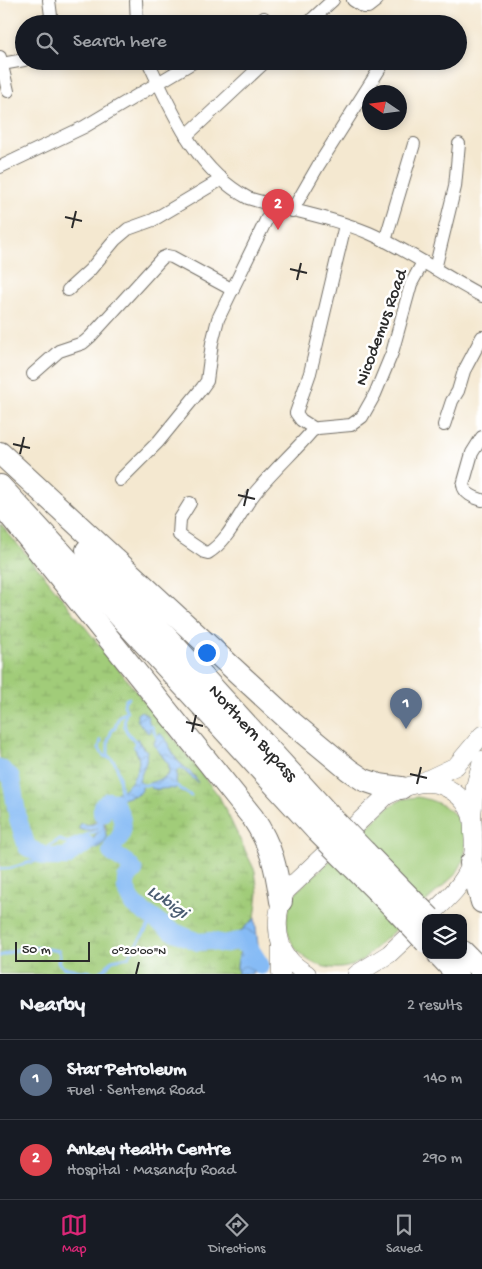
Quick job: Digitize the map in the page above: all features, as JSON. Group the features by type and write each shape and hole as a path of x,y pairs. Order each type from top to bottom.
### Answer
{"highway":[{"path":"0,454 290,721 350,770 364,780 379,785 408,786"},
{"name":"Northern Bypass","path":"0,454 324,824"},
{"name":"Northern Bypass","path":"0,486 404,905 422,935"},
{"path":"0,503 253,818 270,848 277,872 281,901"},
{"path":"471,863 482,902"},
{"name":"Northern Bypass","path":"404,905 422,915"},
{"path":"467,956 482,971"},
{"path":"442,959 457,974"}],"main road":[{"path":"281,974 281,945 278,926 281,901 286,891 386,796 456,766 482,735"},
{"path":"432,914 461,883 471,863 474,787 482,760"},
{"path":"408,786 427,783 440,785 456,793 465,801 472,816"},
{"path":"357,974 389,954 422,924"},
{"path":"281,945 288,959 307,974"}],"street":[{"path":"49,0 51,15"},
{"path":"136,0 137,15"},
{"path":"316,15 333,0"},
{"path":"353,0 364,8 376,0"},
{"path":"8,91 1,60 15,60"},
{"path":"152,70 186,136 222,179 238,192 248,198 273,206 368,232 482,296"},
{"path":"0,166 76,132 181,70"},
{"path":"186,136 256,70"},
{"path":"292,211 379,70"},
{"path":"385,241 414,144"},
{"path":"435,269 455,187 458,144"},
{"path":"68,290 90,270 115,240 128,228 153,220 222,179"},
{"path":"120,480 158,442 207,381 216,328 273,206"},
{"path":"190,504 180,519 179,535 208,553 214,549 230,530 258,488 315,429 297,416 296,413 316,350 345,225"},
{"path":"33,374 59,351 83,343 90,337 162,258 172,257 234,290"},
{"name":"Nicodemus Road","path":"315,429 351,425 362,417 375,394 392,353 411,284 423,262"},
{"path":"444,425 464,371 482,337"},
{"path":"482,437 472,454 463,485 464,490 482,500"}],"green space":[{"path":"0,524 43,574 219,796 255,871 258,893 255,918 233,938 231,944 235,943 240,950 237,965 238,974 0,974","holes":["137,739 142,745 145,756 138,782 139,794 122,799 113,806 109,806 105,818 107,830 82,852 69,856 75,846 93,840 98,830 97,828 91,831 85,825 95,822 105,801 132,781 139,762 134,747","166,740 177,760 196,777 193,779 182,769 177,770 176,782 168,787 156,790 163,778 169,774 169,765 158,751"]},
{"path":"417,797 440,804 457,817 462,826 466,836 466,847 456,874 361,961 349,967 335,968 324,967 304,957 296,949 287,930 288,911 296,892 390,806 403,799"}],"water":[{"path":"141,711 148,716 151,732 148,733 137,720 137,714"},
{"path":"160,733 177,760 194,776 198,783 182,769 177,770 175,789 151,788 149,783 164,778 169,774 169,765 154,745 156,737"},
{"path":"137,738 142,747 147,751 146,762 139,781 142,783 142,790 139,794 122,799 113,806 109,806 104,820 106,840 102,845 67,857 75,846 93,840 98,830 97,828 84,831 79,829 80,823 90,825 95,823 104,801 124,788 133,778 139,762 134,747"},
{"path":"255,918 259,954 262,962 252,974 238,974 237,965 240,950 235,943 230,944 233,938"}],"waterway":[{"path":"121,793 117,767 108,756 108,741 119,716 127,712 124,705 125,700 129,698"},
{"path":"126,712 125,728 135,741 135,747"},
{"path":"146,724 152,727 157,738"},
{"path":"101,740 99,748 104,756 110,758"},
{"name":"Lubigi","path":"0,768 11,777 18,819 27,847 46,857 67,857 74,850 86,844"},
{"path":"174,784 191,796"},
{"path":"137,785 154,785"},
{"name":"Lubigi","path":"102,814 102,806 108,801 114,802 123,826 120,837 111,852 134,871 126,879 126,889 134,905 170,930 198,942 212,941 223,944 238,941 249,947 261,966"},
{"path":"40,853 57,841 60,840 67,843 101,829"},
{"path":"0,869 11,868 46,857"},
{"path":"0,956 23,948 50,949 59,951 58,962 64,968 97,973 105,969 112,960 128,957 150,924 156,920"}],"place":[{"name":"Ankey Health Centre","path":"278,230"},
{"name":"Star Petroleum","path":"406,729"}]}
